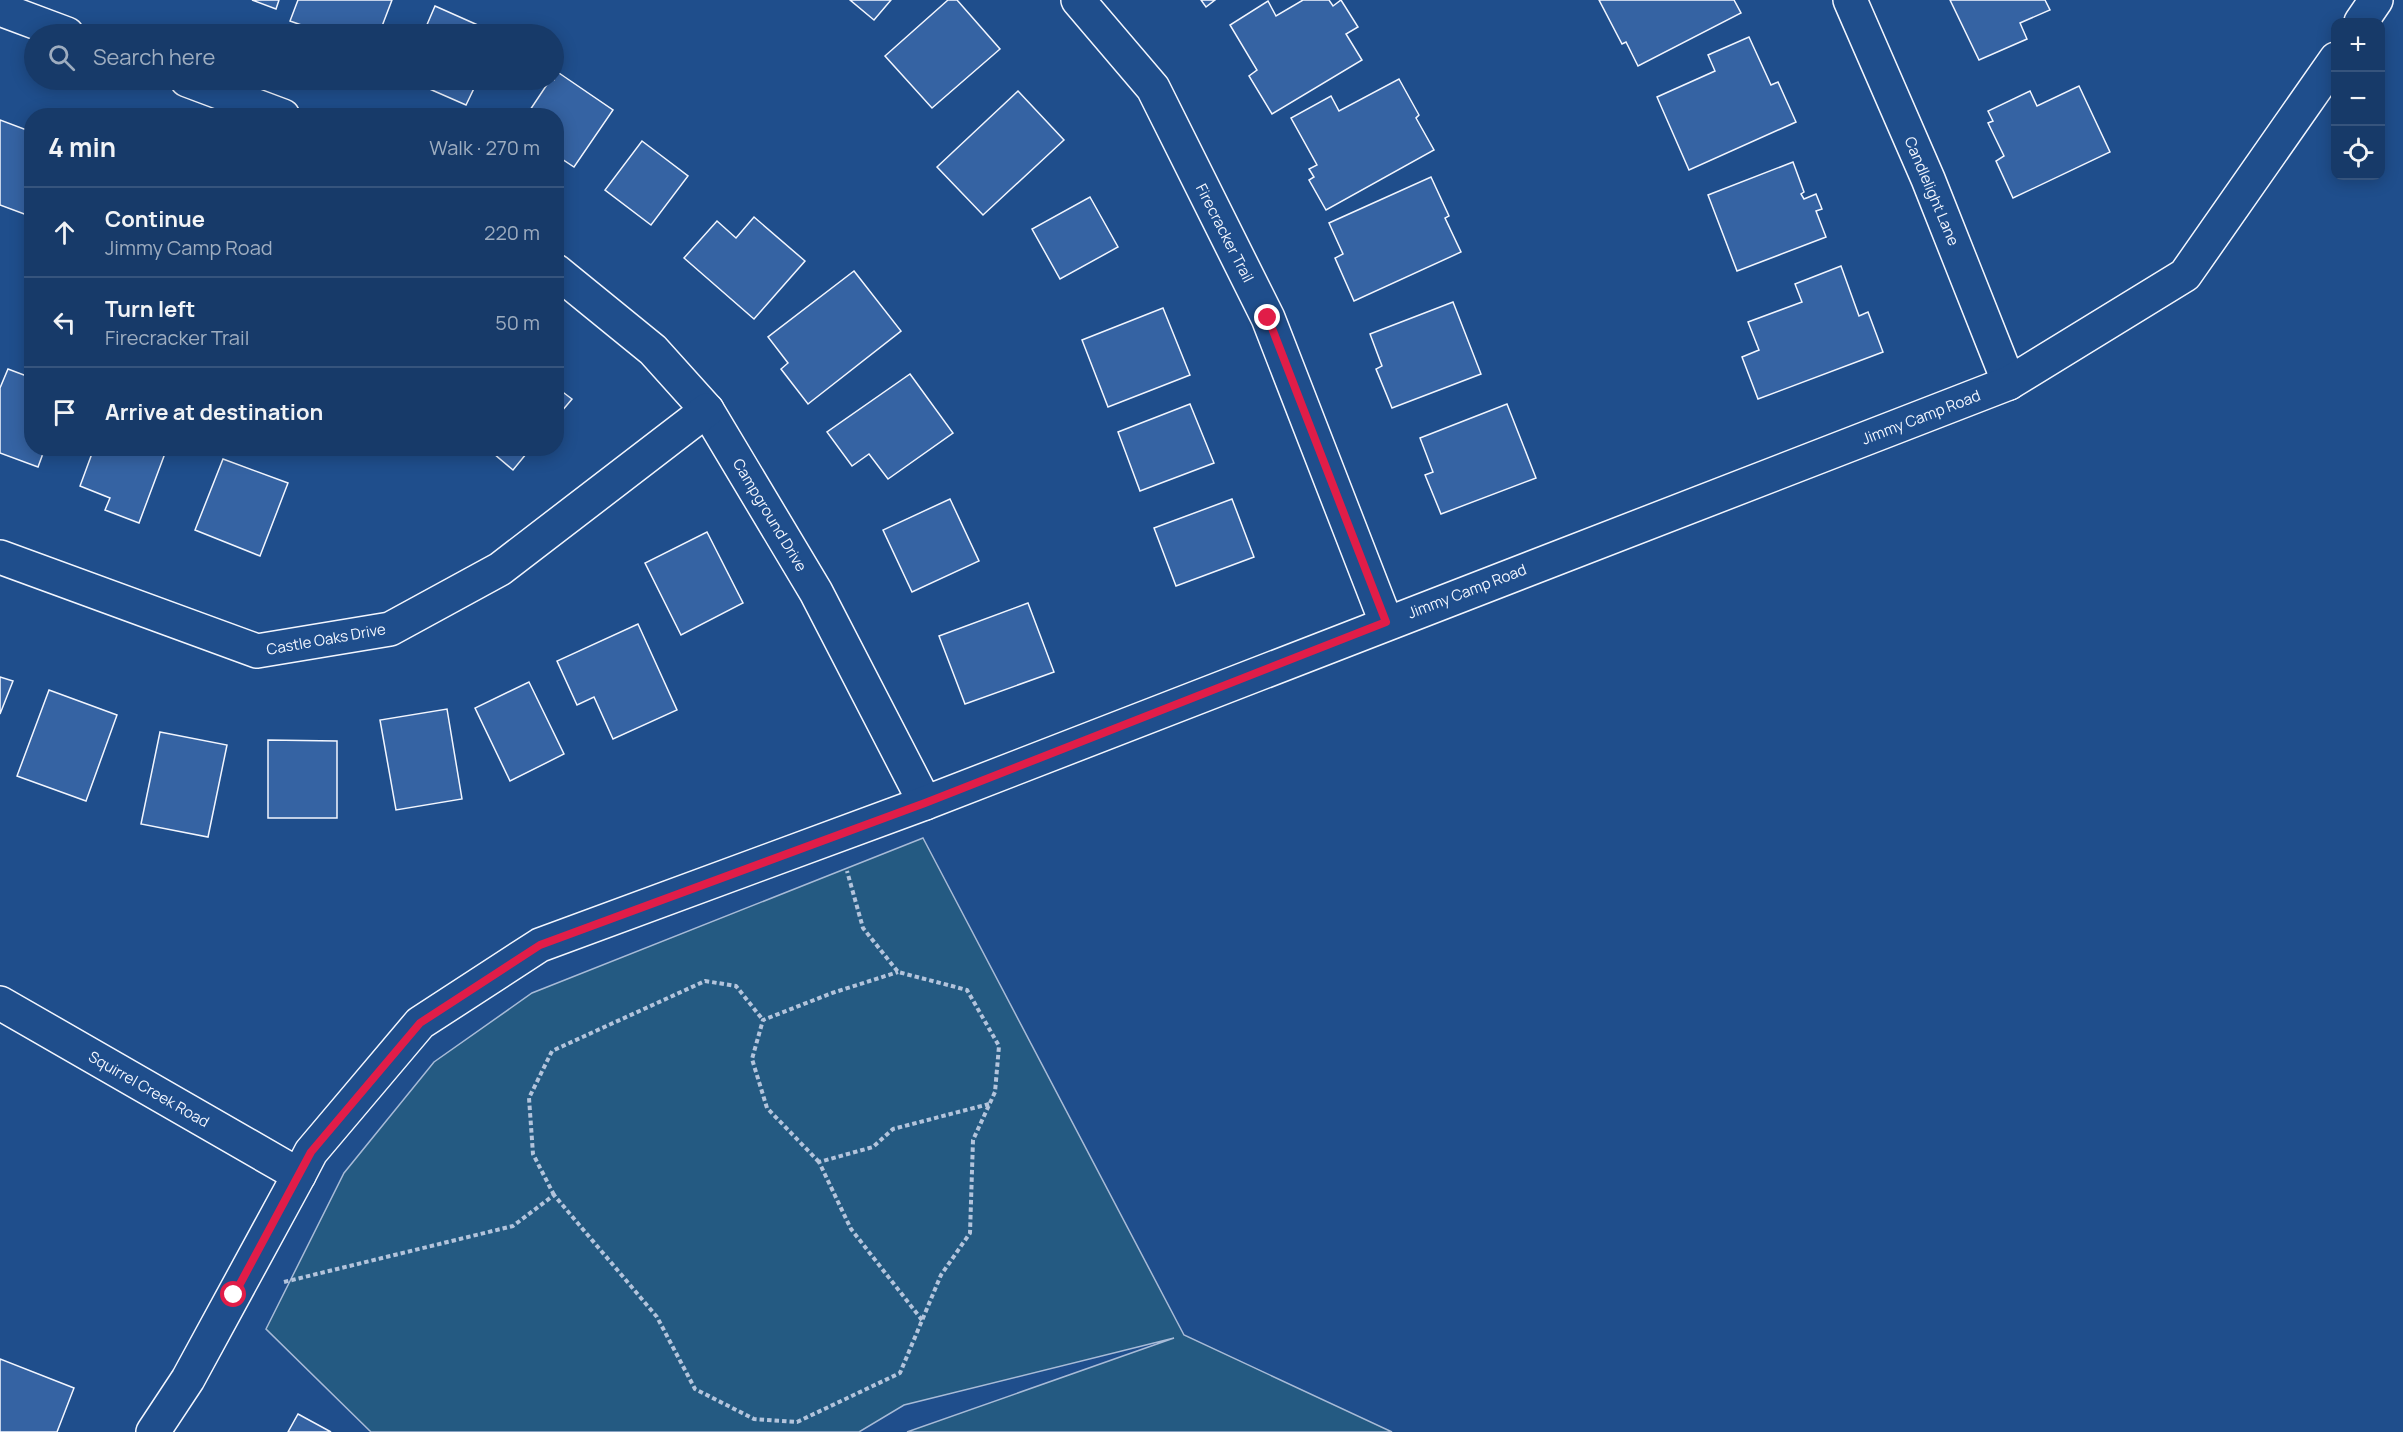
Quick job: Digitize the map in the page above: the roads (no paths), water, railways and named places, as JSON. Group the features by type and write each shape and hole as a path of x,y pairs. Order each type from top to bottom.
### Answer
{"street":[{"name":"Firecracker Trail","path":"1078,0 1153,88 1268,318 1386,622"},
{"name":"Candlelight Lane","path":"1850,0 1928,179 2010,383"},
{"path":"2364,18 2376,0"},
{"path":"0,9 40,24"},
{"name":"Jimmy Camp Road","path":"153,1432 188,1378 311,1152 420,1023 540,945 925,803 1386,622 2010,383 2185,274 2331,66"},
{"path":"214,90 262,108"},
{"name":"Campground Drive","path":"564,278 653,350 707,411 816,592 925,803"},
{"name":"Castle Oaks Drive","path":"0,557 257,651 390,629 500,569 707,411"},
{"name":"Squirrel Creek Road","path":"0,1003 299,1175"}]}
